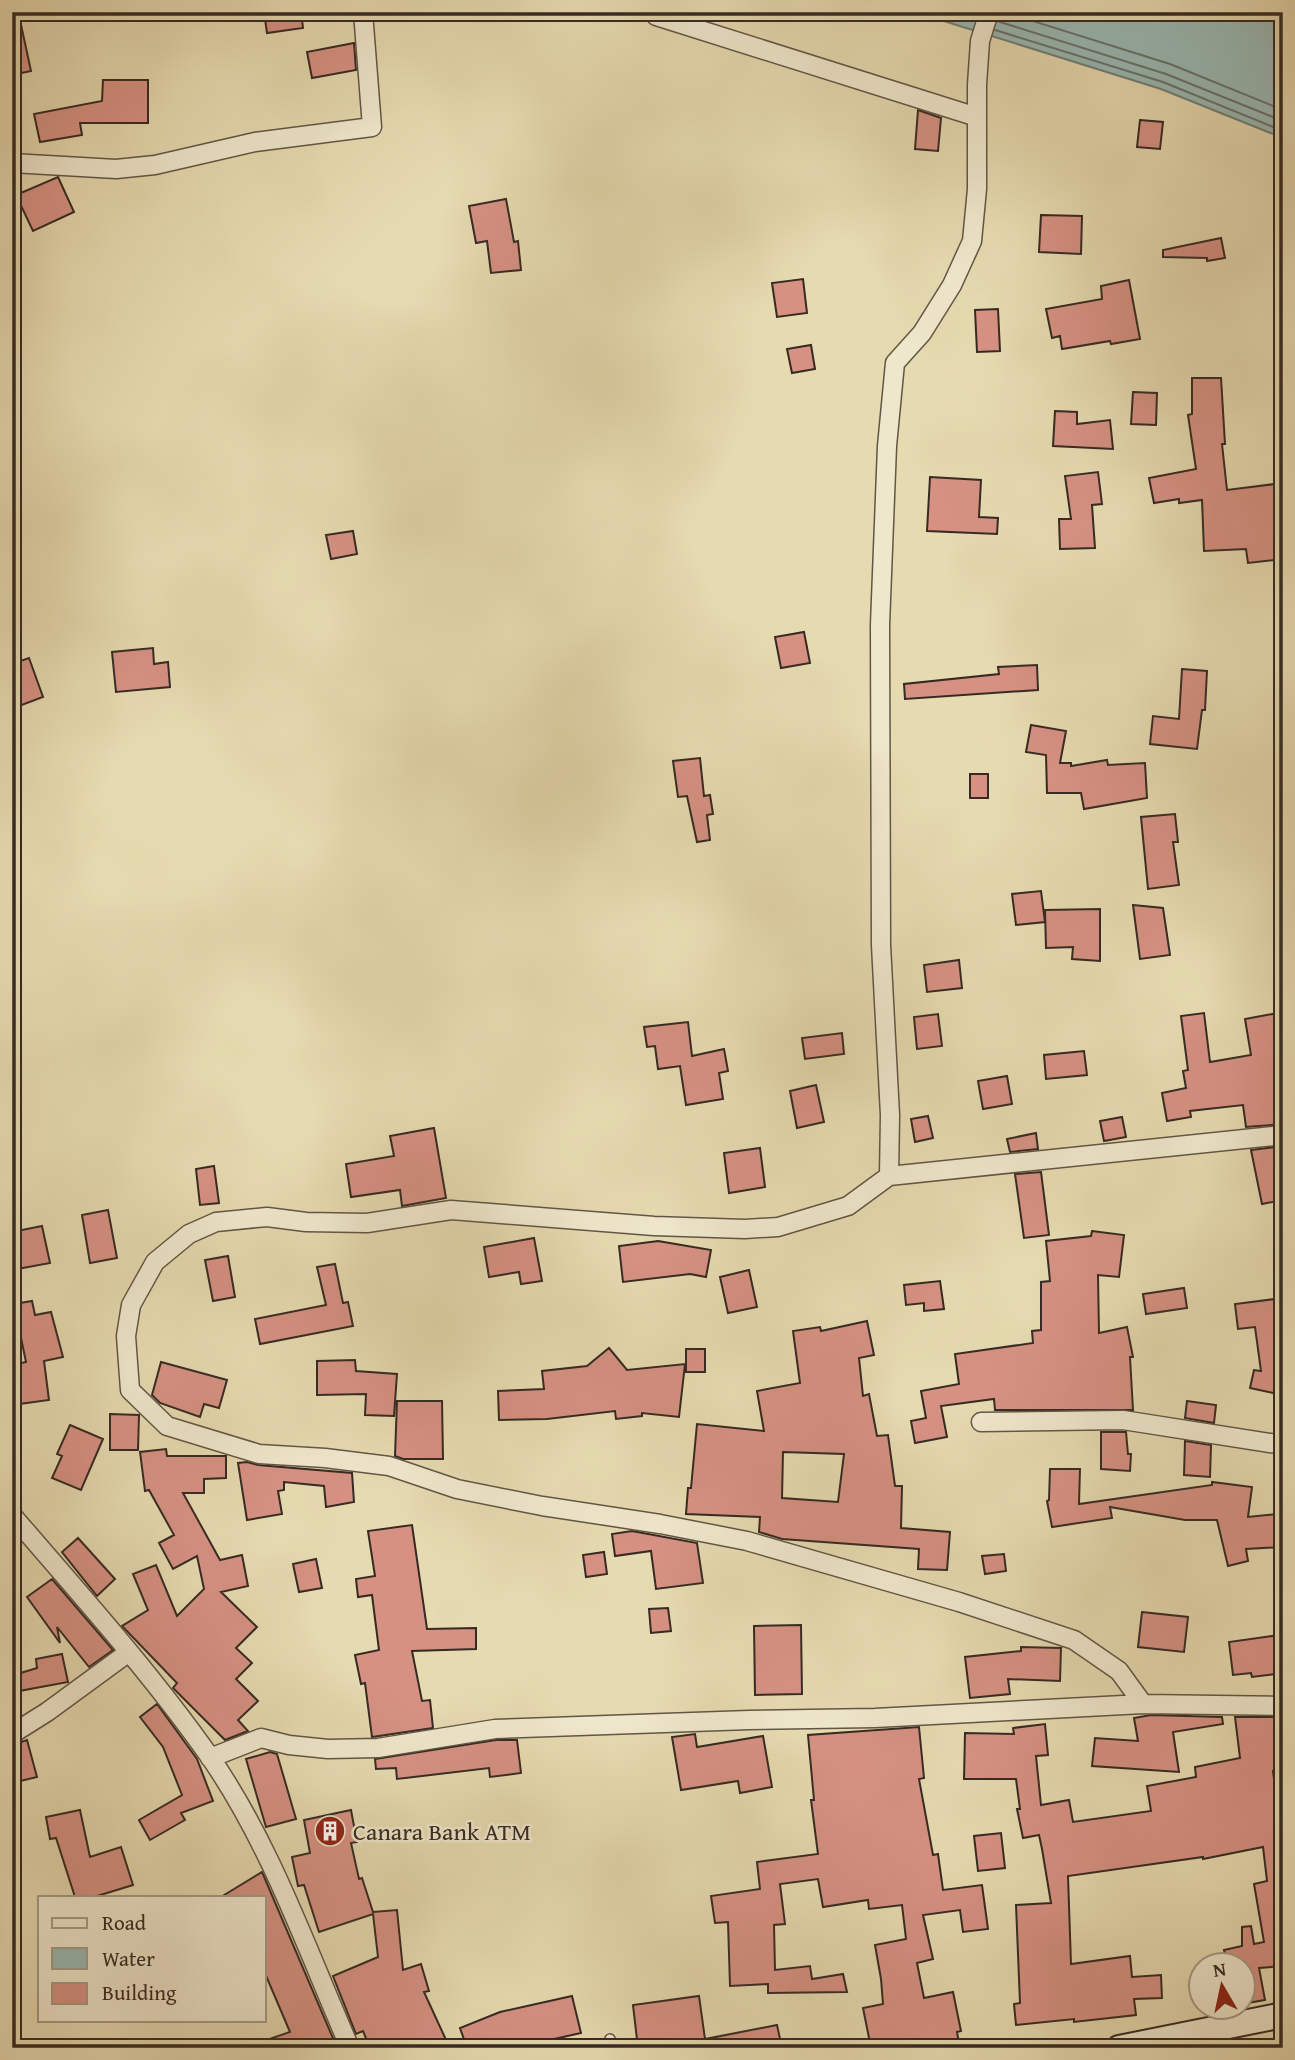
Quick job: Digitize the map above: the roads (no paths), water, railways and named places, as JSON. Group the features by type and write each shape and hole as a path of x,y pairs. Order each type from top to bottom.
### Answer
{"street":[{"path":"12,163 116,169 155,165 255,142 372,127 363,12"},
{"path":"889,1176 890,1115 881,945 880,625 887,446 895,363 922,333 952,285 972,242 977,189 980,41 989,12"},
{"path":"656,16 977,117"},
{"path":"1143,1704 1119,1671 1074,1640 959,1602 747,1541 457,1489 389,1466 259,1454 167,1426 130,1390 126,1336 131,1305 155,1262 189,1234 216,1222 267,1217 306,1222 367,1223 451,1210 654,1226 778,1227 848,1206 889,1176 1283,1135"},
{"path":"981,1422 1123,1420 1283,1445"},
{"path":"12,1516 129,1652 210,1758 260,1843 350,2048"},
{"path":"12,1734 129,1652"},
{"path":"210,1758 261,1738 328,1749 378,1748 495,1728 875,1718 1143,1704 1283,1706"},
{"path":"1119,2048 1283,2015"}],"water":[{"path":"915,12 1283,12 1283,138 1161,89"}],"place":[{"name":"Canara Bank ATM","path":"330,1831"}]}
